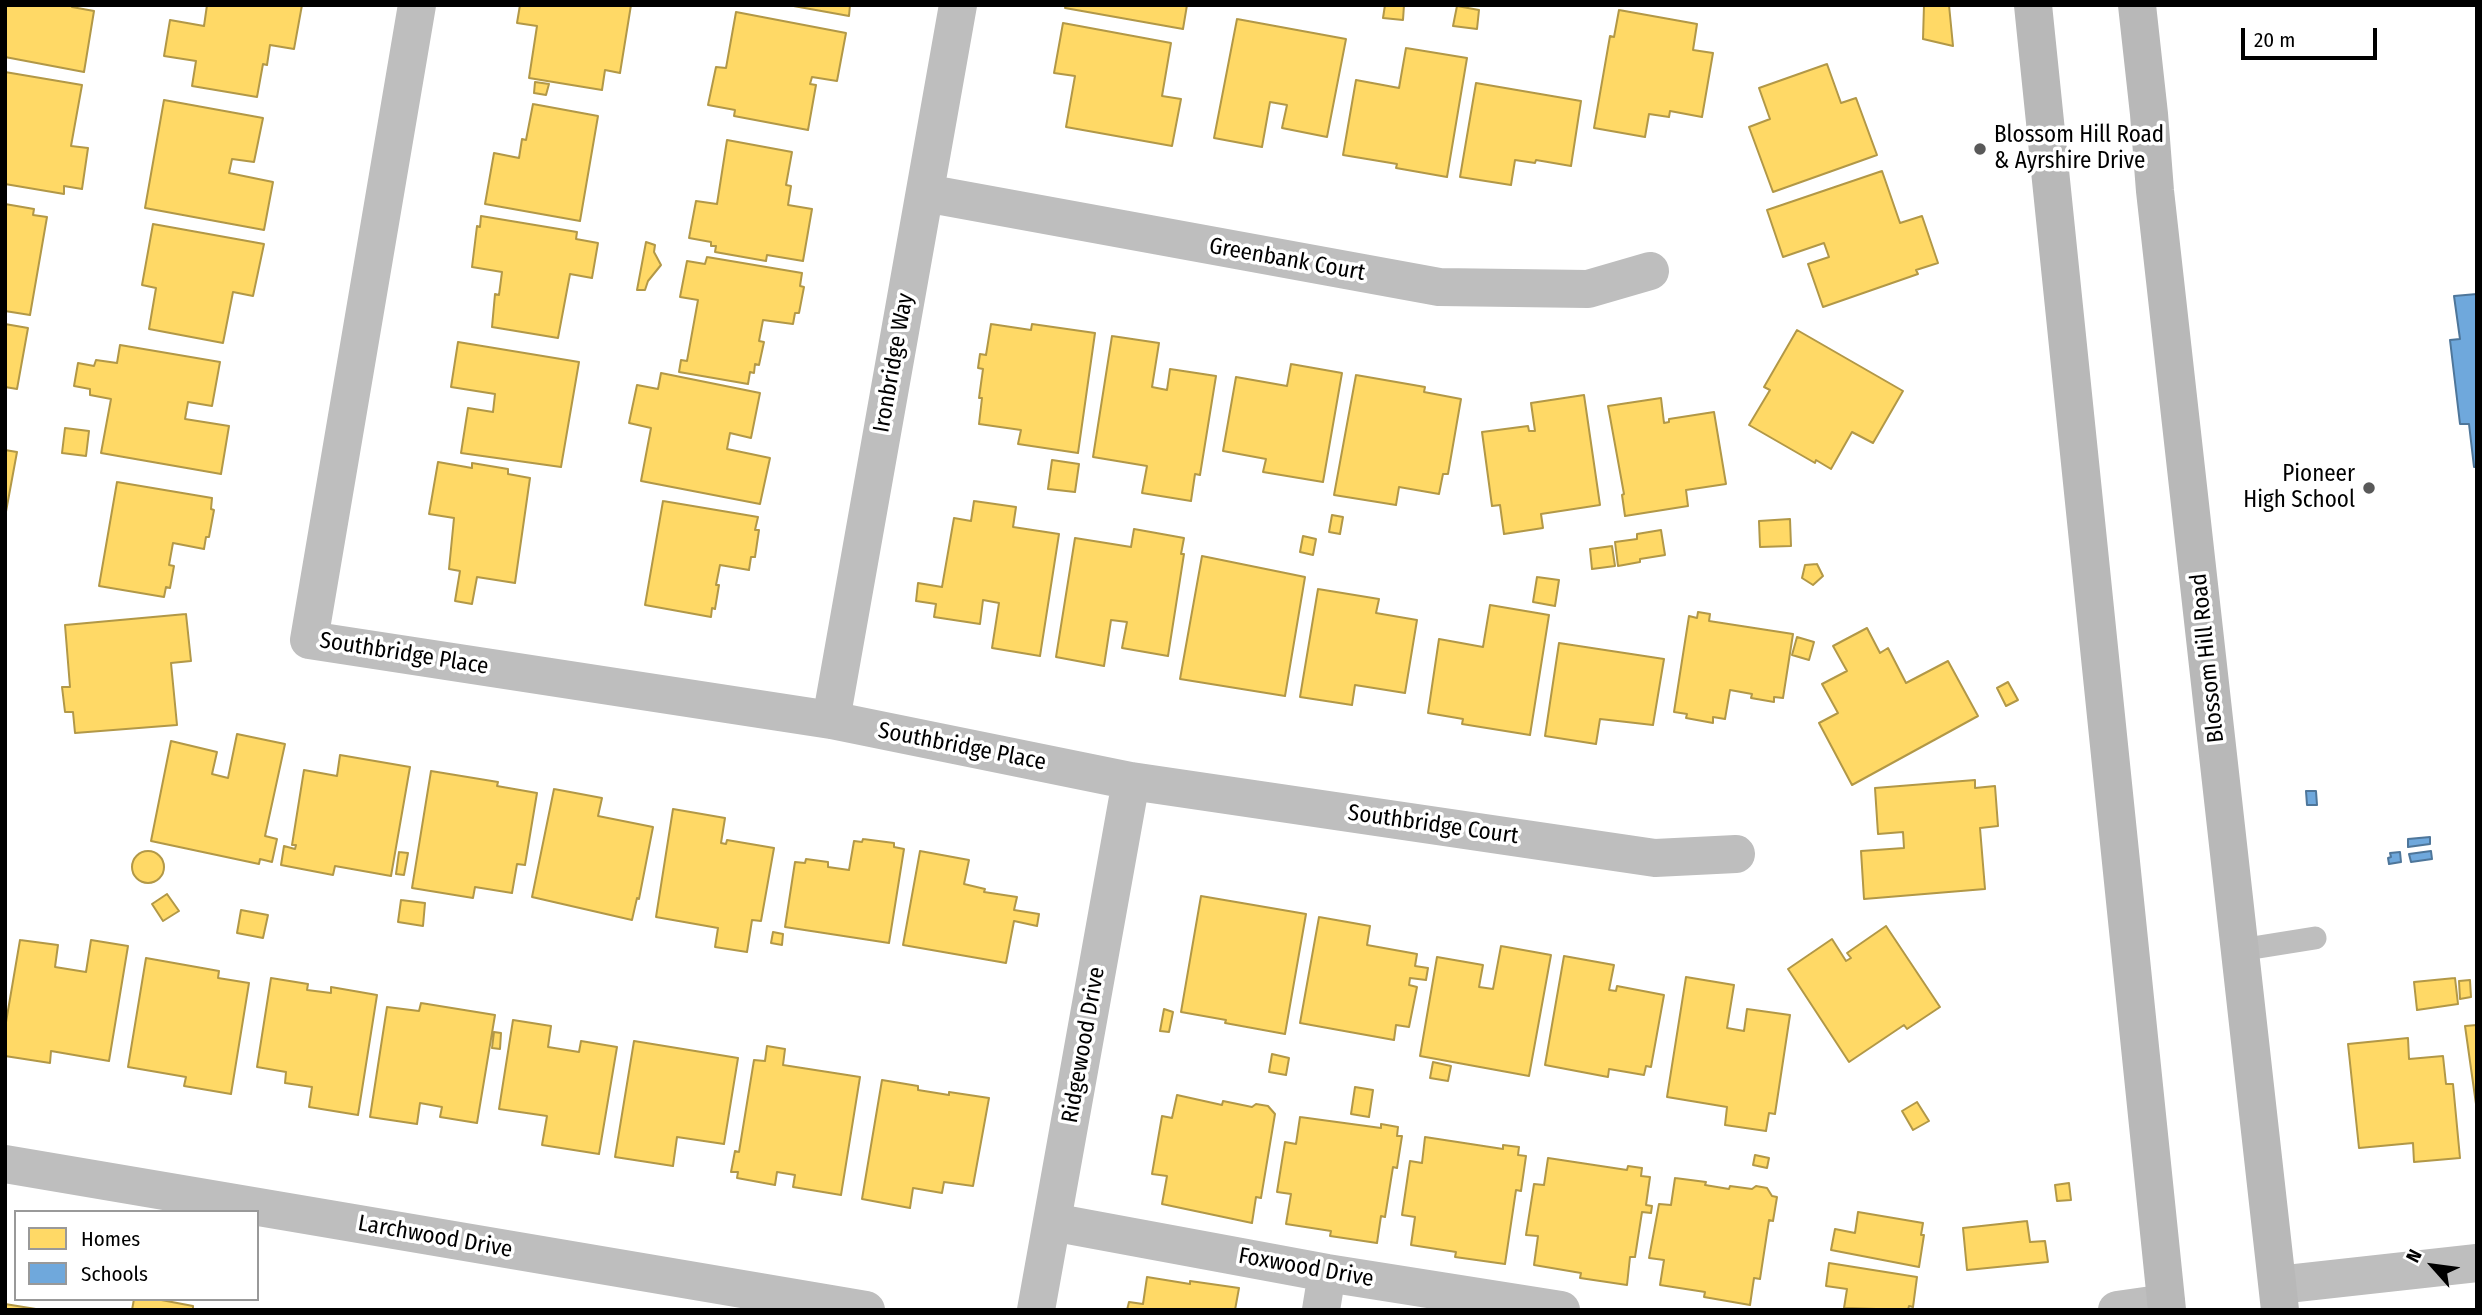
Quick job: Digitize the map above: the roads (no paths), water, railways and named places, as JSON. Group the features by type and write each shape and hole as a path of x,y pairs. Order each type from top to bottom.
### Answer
{"main road":[{"path":"2033,5 2167,1306"},
{"name":"Blossom Hill Road","path":"2137,5 2155,191 2279,1298"}],"street":[{"name":"Southbridge Place","path":"416,5 309,640 831,720 1131,781"},
{"name":"Ironbridge Way","path":"831,720 958,5"},
{"name":"Greenbank Court","path":"925,194 1439,287 1588,289 1650,271"},
{"name":"Southbridge Court","path":"1131,781 1655,858 1736,854"},
{"name":"Ridgewood Drive","path":"1036,1310 1131,781"},
{"name":"Larchwood Drive","path":"5,1164 866,1310"},
{"name":"Foxwood Drive","path":"1052,1222 1324,1291 1561,1310"},
{"path":"2279,1298 2477,1263"},
{"path":"2117,1310 2167,1306"}],"lane":[{"path":"2241,950 2315,938"}],"place":[{"name":"Blossom Hill Road & Ayrshire Drive","path":"1980,149"},
{"name":"Pioneer High School","path":"2369,488"}]}
